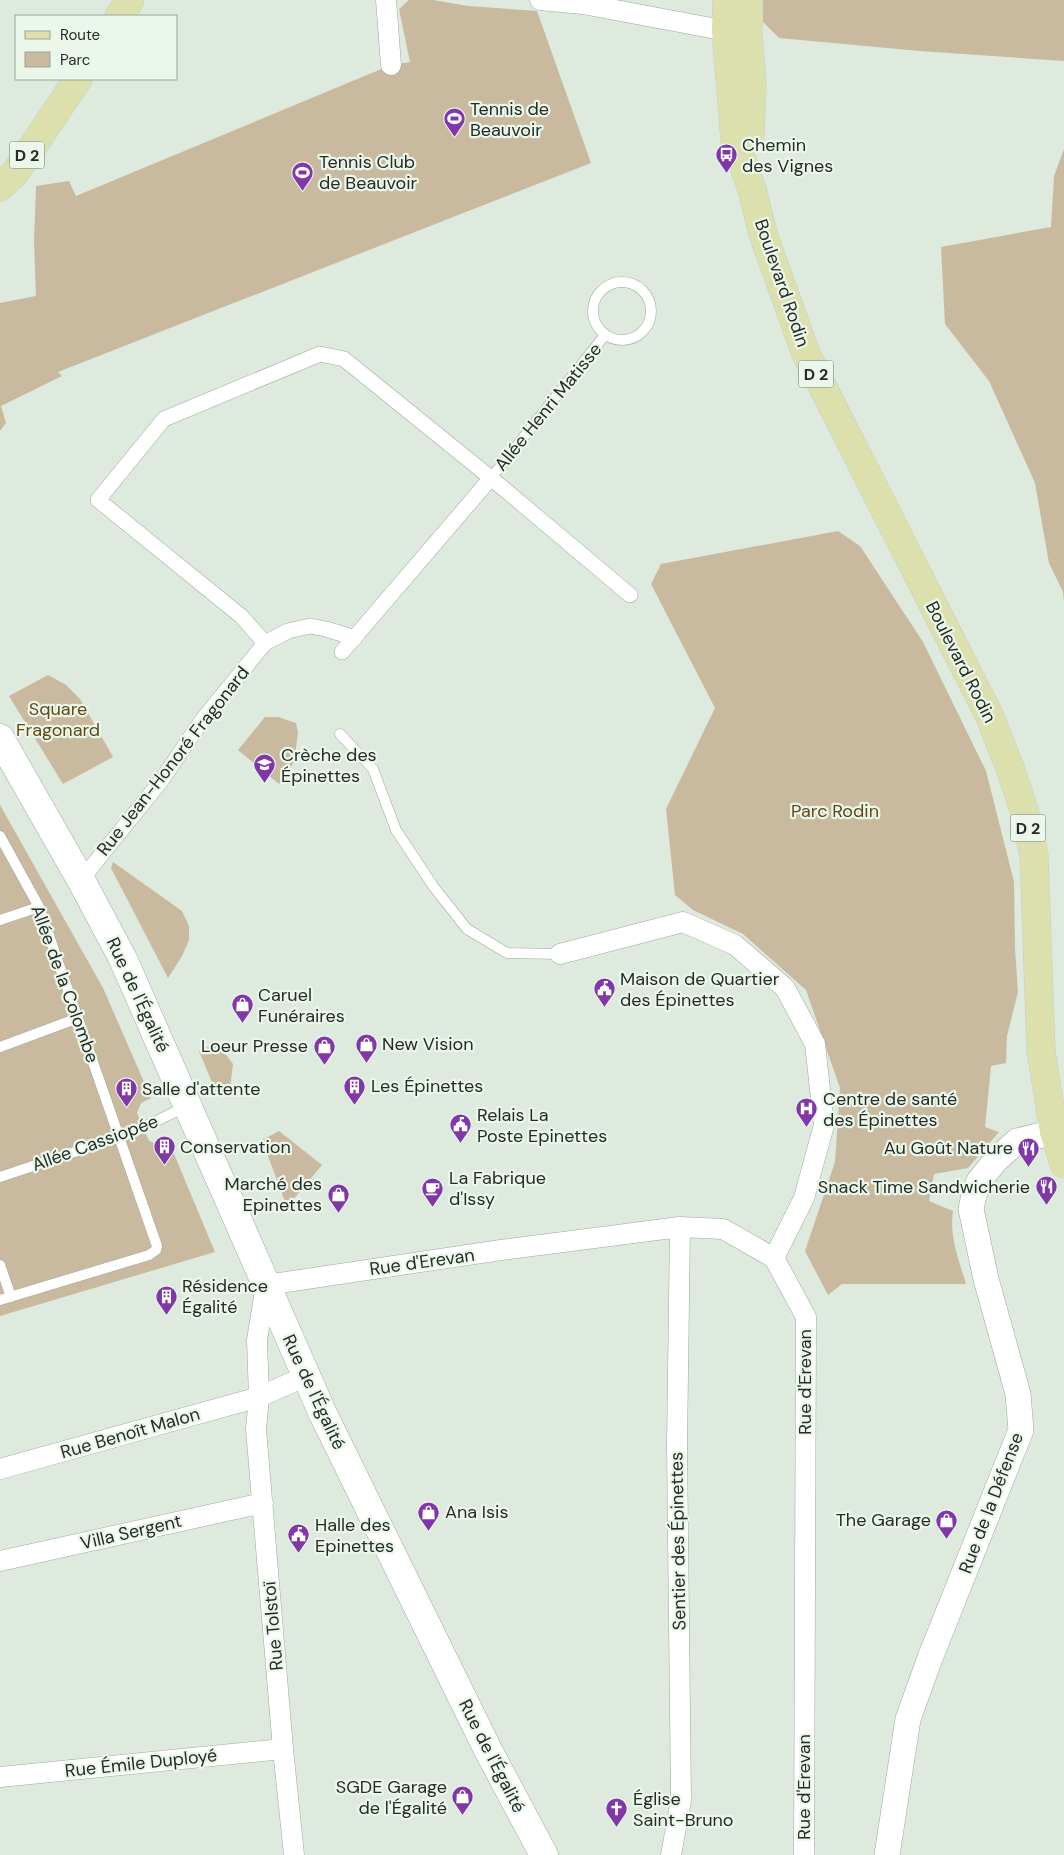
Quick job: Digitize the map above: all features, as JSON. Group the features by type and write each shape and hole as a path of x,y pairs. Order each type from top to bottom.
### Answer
{"main road":[{"path":"120,15 130,0"},
{"name":"Boulevard Rodin","path":"727,0 737,32"},
{"name":"Boulevard Rodin","path":"748,0 737,32 735,140 752,189 763,234 806,354 990,718 1019,795 1034,855 1041,1051 1054,1132 1064,1164"},
{"name":"D 2","path":"0,187 15,173 77,80"},
{"name":"Rue de l'Égalité","path":"0,738 123,959 323,1414 485,1744 544,1855"}],"street":[{"path":"386,0 391,65"},
{"path":"540,0 583,4 737,32"},
{"path":"355,638 326,628 310,626 288,631 265,642 241,616 98,500 164,419 320,354 344,359 491,478 630,595"},
{"path":"342,652 491,478"},
{"name":"Rue Jean-Honoré Fragonard","path":"80,880 161,781 203,718 265,642"},
{"path":"560,954 683,922 735,945 785,988 815,1044 824,1125 804,1198 774,1258"},
{"name":"Rue de la Défense","path":"887,1855 908,1719 930,1658 1021,1430 1018,1394 986,1279 971,1209 974,1195 979,1181 996,1160 1018,1141 1054,1132"},
{"name":"Rue d'Erevan","path":"266,1286 501,1250 680,1227 723,1229 774,1258 806,1317 804,1855"},
{"name":"Sentier des Épinettes","path":"671,1855 681,1800 677,1446 680,1227"},
{"name":"Rue Tolstoï","path":"266,1286 257,1340 259,1396 256,1429 294,1855"},
{"name":"Rue Benoît Malon","path":"0,1469 259,1396 306,1376"},
{"name":"Villa Sergent","path":"0,1562 263,1503"},
{"name":"Rue Émile Duployé","path":"0,1777 283,1748"}],"lane":[{"name":"Allée Henri Matisse","path":"622,282 640,288 650,304 651,314 648,323 634,337 624,340 614,339 606,335 598,328 592,311 598,294 605,287 622,282"},
{"name":"Allée Henri Matisse","path":"491,478 606,335"},
{"path":"340,734 372,769 396,830 433,886 467,929 506,953 560,954"},
{"name":"Allée de la Colombe","path":"0,836 39,907 156,1241 156,1250 149,1255 11,1297"},
{"path":"0,920 39,907"},
{"path":"0,1047 78,1018"},
{"name":"Allée Cassiopée","path":"0,1177 134,1132 188,1106"},
{"path":"0,1265 11,1297 0,1300"}],"green space":[{"name":"Tennis Club de Beauvoir","path":"409,0 433,0 468,6 537,11 591,163 58,372 62,376 1,406 6,423 0,431 0,303 36,296 34,242 36,186 69,181 76,196 391,65 410,62 399,9"},
{"path":"763,0 1064,0 1064,61 920,51 779,38 763,22"},
{"path":"1064,149 1064,602 1063,592 1049,563 1035,483 989,381 945,324 941,247 1051,227 1054,176"},
{"name":"Parc Rodin","path":"838,531 860,546 923,642 986,771 1014,882 1018,992 1007,1036 1006,1063 991,1066 985,1127 999,1132 968,1168 934,1174 929,1201 953,1211 952,1230 966,1284 842,1284 828,1295 805,1251 835,1162 840,1088 806,990 743,934 693,910 675,895 666,809 715,708 651,584 661,564"},
{"name":"Square Fragonard","path":"48,675 66,685 80,699 113,757 63,784 9,696"},
{"path":"265,717 278,717 296,723 298,733 294,762 279,784 238,750"},
{"path":"0,805 103,988 151,1098 141,1103 137,1113 149,1141 160,1145 169,1142 215,1252 0,1316"},
{"path":"113,862 182,911 189,926 189,940 182,956 168,978 111,868"},
{"path":"217,1043 233,1064 230,1088 218,1097 199,1051"},
{"path":"279,1131 322,1165 287,1207 262,1140"}],"place":[{"name":"Tennis de Beauvoir","path":"454,138"},
{"name":"Chemin des Vignes","path":"726,174"},
{"name":"Tennis Club de Beauvoir","path":"303,191"},
{"name":"Crèche des Épinettes","path":"265,784"},
{"name":"Maison de Quartier des Épinettes","path":"604,1008"},
{"name":"Caruel Funéraires","path":"242,1024"},
{"name":"New Vision","path":"366,1063"},
{"name":"Loeur Presse","path":"324,1065"},
{"name":"Les Épinettes","path":"355,1105"},
{"name":"Salle d'attente","path":"126,1108"},
{"name":"Centre de santé des Épinettes","path":"807,1128"},
{"name":"Relais La Poste Epinettes","path":"461,1144"},
{"name":"Conservation","path":"164,1166"},
{"name":"Au Goût Nature","path":"1029,1167"},
{"name":"Snack Time Sandwicherie","path":"1046,1206"},
{"name":"La Fabrique d'Issy","path":"433,1207"},
{"name":"Marché des Epinettes","path":"338,1213"},
{"name":"Résidence Égalité","path":"166,1315"},
{"name":"Ana Isis","path":"429,1531"},
{"name":"The Garage","path":"947,1539"},
{"name":"Halle des Epinettes","path":"299,1554"},
{"name":"SGDE Garage de l'Égalité","path":"463,1816"},
{"name":"Église Saint-Bruno","path":"617,1828"}]}
